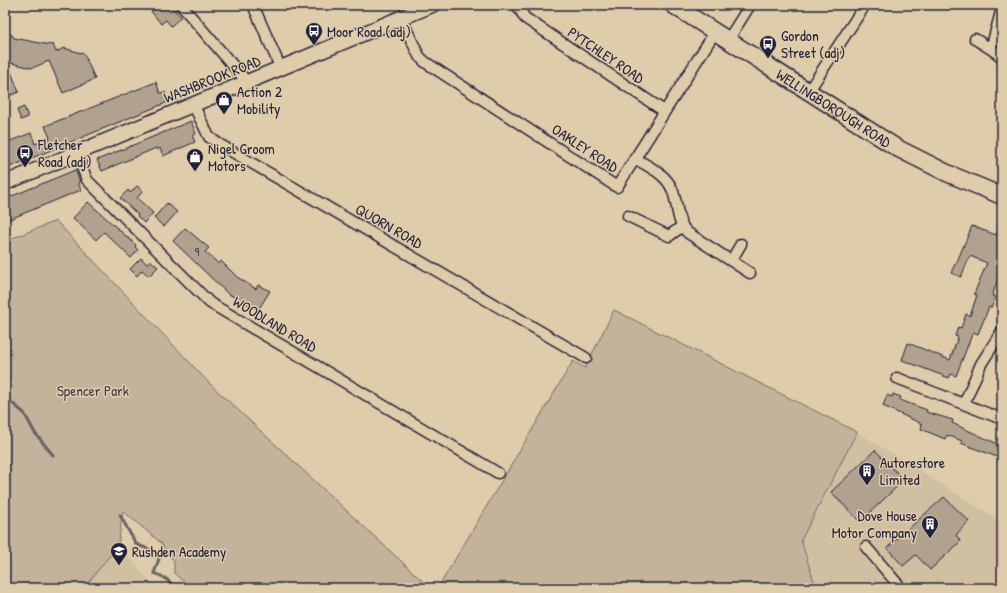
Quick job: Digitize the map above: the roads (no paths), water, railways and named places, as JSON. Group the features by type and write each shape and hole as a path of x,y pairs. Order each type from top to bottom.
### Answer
{"main road":[{"name":"WASHBROOK ROAD","path":"5,183 194,106 432,5"},
{"name":"WELLINGBOROUGH ROAD","path":"674,5 864,128 916,158 1002,196"}],"street":[{"path":"181,5 248,83"},
{"path":"253,5 281,69"},
{"name":"PYTCHLEY ROAD","path":"517,5 525,18 664,111"},
{"name":"OAKLEY ROAD","path":"401,18 419,56 425,62 617,187 636,159 664,111 722,36 750,5"},
{"path":"808,92 865,5"},
{"path":"991,50 1002,8"},
{"path":"975,39 1002,57"},
{"name":"QUORN ROAD","path":"194,106 209,137 219,144 586,358"},
{"name":"WOODLAND ROAD","path":"76,154 87,180 210,303 498,473"},
{"path":"636,159 659,173 670,185 681,227 750,273"},
{"path":"628,216 669,236 681,227"},
{"path":"731,261 741,244"},
{"path":"964,404 981,364 1002,331"},
{"path":"897,378 1002,419"},
{"path":"866,547 901,588"}],"waterway":[{"path":"5,393 12,403 24,413 35,433 53,455"},
{"path":"120,515 136,544 157,553 159,559 154,573 165,578 173,585 172,588"}],"place":[{"name":"Moor Road (adj)","path":"314,46"},
{"name":"Gordon Street (adj)","path":"768,59"},
{"name":"Action 2 Mobility","path":"224,115"},
{"name":"Fletcher Road (adj)","path":"25,168"},
{"name":"Nigel Groom Motors","path":"195,172"},
{"name":"Autorestore Limited","path":"867,486"},
{"name":"Dove House Motor Company","path":"930,539"},
{"name":"Rushden Academy","path":"119,566"}],"park label":[{"name":"Spencer Park","path":"93,390"}]}
